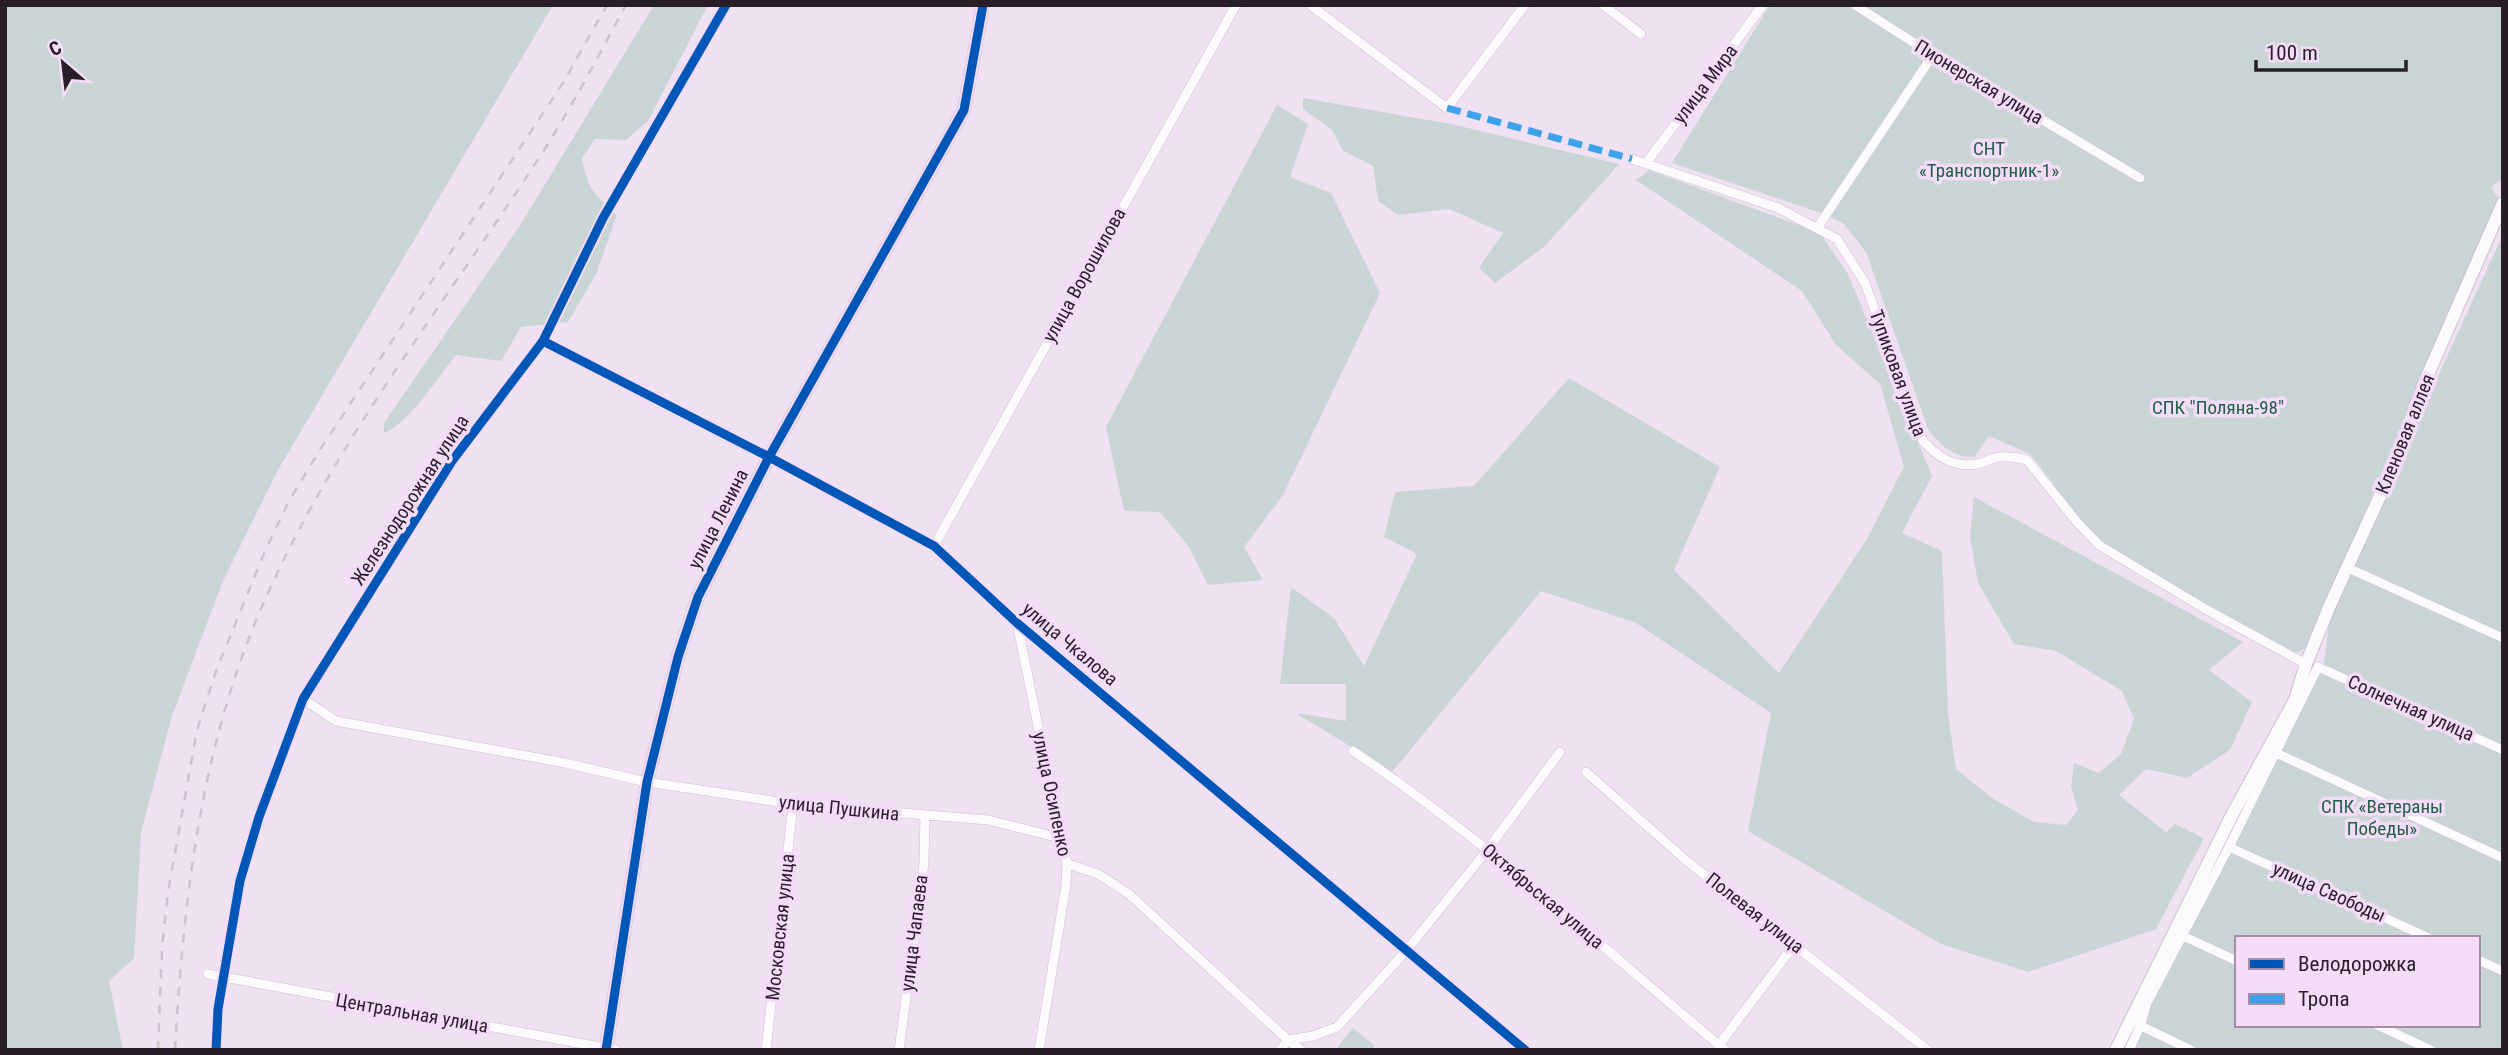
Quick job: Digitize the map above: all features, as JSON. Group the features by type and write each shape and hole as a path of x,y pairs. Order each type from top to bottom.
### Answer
{"street":[{"name":"Железнодорожная улица","path":"216,1050 218,1009 240,881 259,817 303,699 452,461 543,341 603,218 726,5"},
{"name":"улица Ленина","path":"610,1049 647,782 678,657 698,597 769,457 964,110 983,5"},
{"name":"улица Ворошилова","path":"934,546 1236,5"},
{"path":"1310,5 1447,108 1525,5"},
{"path":"1602,5 1641,34"},
{"name":"улица Мира","path":"1647,162 1763,5"},
{"name":"Пионерская улица","path":"1856,5 1933,55 2140,178"},
{"path":"1817,228 1933,55"},
{"name":"Тупиковая улица","path":"1632,159 1778,208 1837,239 1865,283 1923,442 1936,455 1947,461 1963,464 1977,464 1998,457 2027,460 2099,545 2207,610 2312,666"},
{"name":"Кленовая аллея","path":"2116,1050 2135,1023 2233,813 2312,666 2348,568 2503,203"},
{"name":"улица Чкалова","path":"543,341 769,457 934,546 1017,623 1525,1050"},
{"path":"2348,568 2503,638"},
{"name":"улица Осипенко","path":"1017,623 1057,824 1068,864 1039,1050"},
{"path":"2129,1050 2135,1023 2229,847 2312,666"},
{"name":"Солнечная улица","path":"2312,666 2503,750"},
{"name":"улица Пушкина","path":"303,699 336,721 565,762 647,782 793,804 925,817 988,820 1056,837 1068,864"},
{"name":"Октябрьская улица","path":"1353,751 1488,849 1722,1047"},
{"path":"1280,1050 1288,1040 1313,1036 1337,1027 1406,951 1488,849 1560,752"},
{"path":"2274,752 2503,858"},
{"name":"Полевая улица","path":"1586,772 1688,862 1928,1050"},
{"name":"Московская улица","path":"766,1050 793,804"},
{"name":"улица Чапаева","path":"900,1050 924,863 925,817"},
{"name":"улица Свободы","path":"2229,847 2425,936"},
{"path":"1068,864 1098,874 1129,894 1301,1050"},
{"path":"2181,935 2235,960"},
{"path":"1722,1047 1794,944"},
{"path":"2480,961 2503,971"},
{"name":"Центральная улица","path":"208,974 610,1049"},
{"path":"2135,1023 2191,1050"},
{"path":"2381,1027 2431,1050"}],"green space":[{"path":"5,5 553,5 278,470 223,581 171,719 141,833 134,958 109,981 123,1050 5,1050"},
{"path":"654,5 708,5 648,121 626,140 595,139 582,158 593,190 617,215 596,274 568,322 521,327 501,361 456,355 413,410 384,433 384,423 519,227"},
{"path":"1770,5 2503,5 2503,180 2494,184 2492,189 2498,198 2308,647 2292,652 2110,549 2075,516 2030,454 1989,436 1974,457 1959,455 1947,449 1928,429 1866,252 1843,223 1818,212 1672,163"},
{"path":"1303,98 1451,124 1619,164 1544,247 1495,283 1479,268 1503,233 1449,209 1398,215 1378,201 1373,166 1343,151 1332,130 1303,109"},
{"path":"1277,105 1308,124 1290,177 1331,193 1380,293 1283,495 1244,547 1263,580 1208,585 1189,547 1160,512 1124,511 1106,427"},
{"path":"1649,170 1820,233 1848,274 1932,476 1902,533 1942,551 1948,714 1956,769 1992,798 2034,822 2066,825 2078,810 2071,787 2074,763 2099,773 2121,754 2134,719 2122,691 2056,651 2014,644 1978,583 1970,536 1974,497 2243,642 2209,670 2252,702 2230,750 2187,778 2146,769 2119,795 2166,832 2175,824 2204,838 2156,929 2028,972 1941,944 1748,831 1771,713 1636,623 1541,591 1392,772 1296,713 1346,721 1346,684 1280,684 1291,587 1334,618 1364,666 1417,554 1384,537 1395,492 1474,486 1569,378 1720,467 1674,570 1779,673 1867,539 1904,467 1880,384 1836,345 1802,291 1636,180"},
{"name":"СПК «Ветераны Победы»","path":"2503,234 2503,1050 2123,1050 2324,664 2330,613"},
{"path":"1353,1028 1375,1046 1372,1050 1335,1050"}],"railway":[{"path":"158,1050 162,948 168,892 197,730 216,671 265,551 289,501 321,448 563,83 607,5"},
{"path":"175,1050 183,943 197,836 219,730 253,628 282,564 350,441 546,147 626,5"}],"marked path":[{"path":"1447,108 1632,159"}],"cycle path":[{"path":"216,1050 218,1009 240,881 259,817 303,699 452,461 543,341 603,218 726,5"},
{"path":"606,1050 647,782 678,657 698,597 769,457 964,110 983,5"},
{"path":"543,341 769,457 934,546 1017,623 1525,1050"}],"park label":[{"name":"СНТ «Транспортник-1»","path":"1989,159"},
{"name":"СПК \"Поляна-98\"","path":"2218,407"}]}
